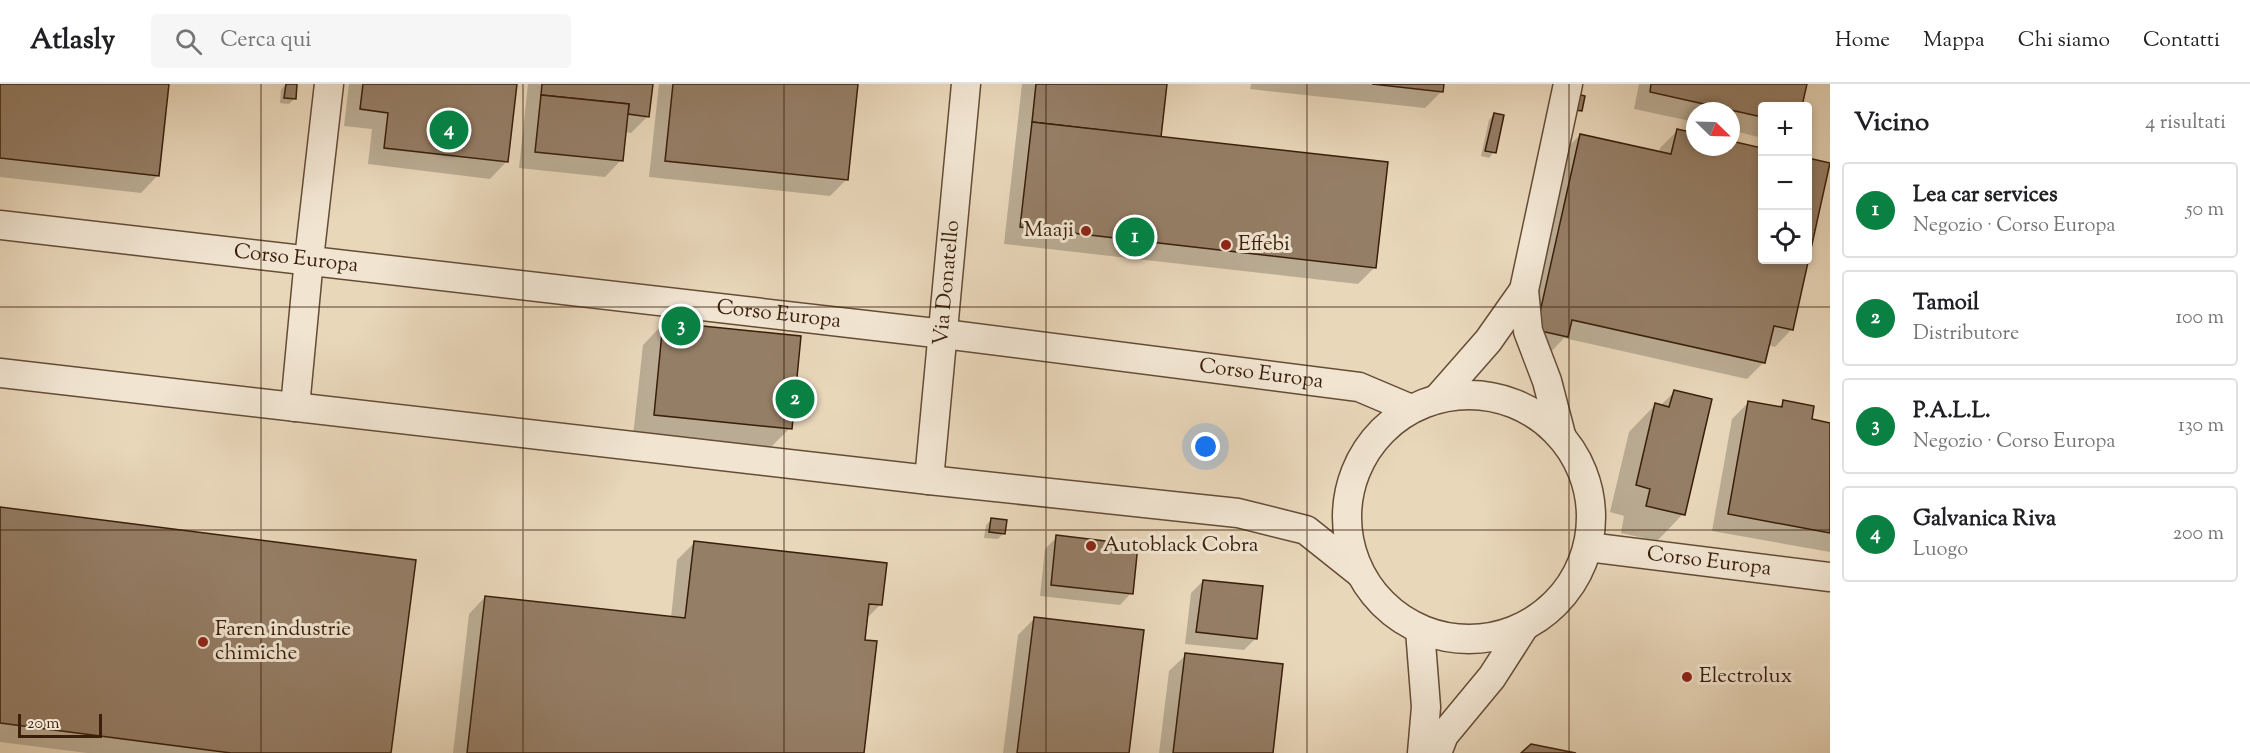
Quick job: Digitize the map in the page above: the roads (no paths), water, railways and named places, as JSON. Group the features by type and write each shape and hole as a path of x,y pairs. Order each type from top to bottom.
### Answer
{"street":[{"path":"295,407 309,260 330,84"},
{"name":"Via Donatello","path":"929,480 966,84"},
{"path":"1561,435 1547,381 1528,331 1524,290 1568,84"},
{"name":"Corso Europa","path":"0,225 944,334 1359,387 1411,409"},
{"path":"1438,398 1488,341 1524,290"},
{"path":"0,373 929,480 1238,513 1306,530 1360,573 1385,607 1420,630 1455,640 1491,639 1524,627 1553,607 1575,579 1588,547 1592,525 1592,503 1580,463 1561,435 1535,413 1505,399 1472,394 1438,398 1411,409 1381,432 1359,463 1348,500 1348,537 1360,573"},
{"name":"Corso Europa","path":"1588,547 1830,577"},
{"path":"1437,753 1444,735 1492,677 1524,627"},
{"path":"1420,630 1426,707 1422,753"}],"place":[{"name":"Galvanica Riva","path":"449,130"},
{"name":"Maaji","path":"1086,231"},
{"name":"Lea car services","path":"1135,237"},
{"name":"Effebi","path":"1226,245"},
{"name":"P.A.L.L.","path":"681,326"},
{"name":"Tamoil","path":"795,399"},
{"name":"Autoblack Cobra","path":"1091,546"},
{"name":"Faren industrie chimiche","path":"203,642"},
{"name":"Electrolux","path":"1687,677"}]}
